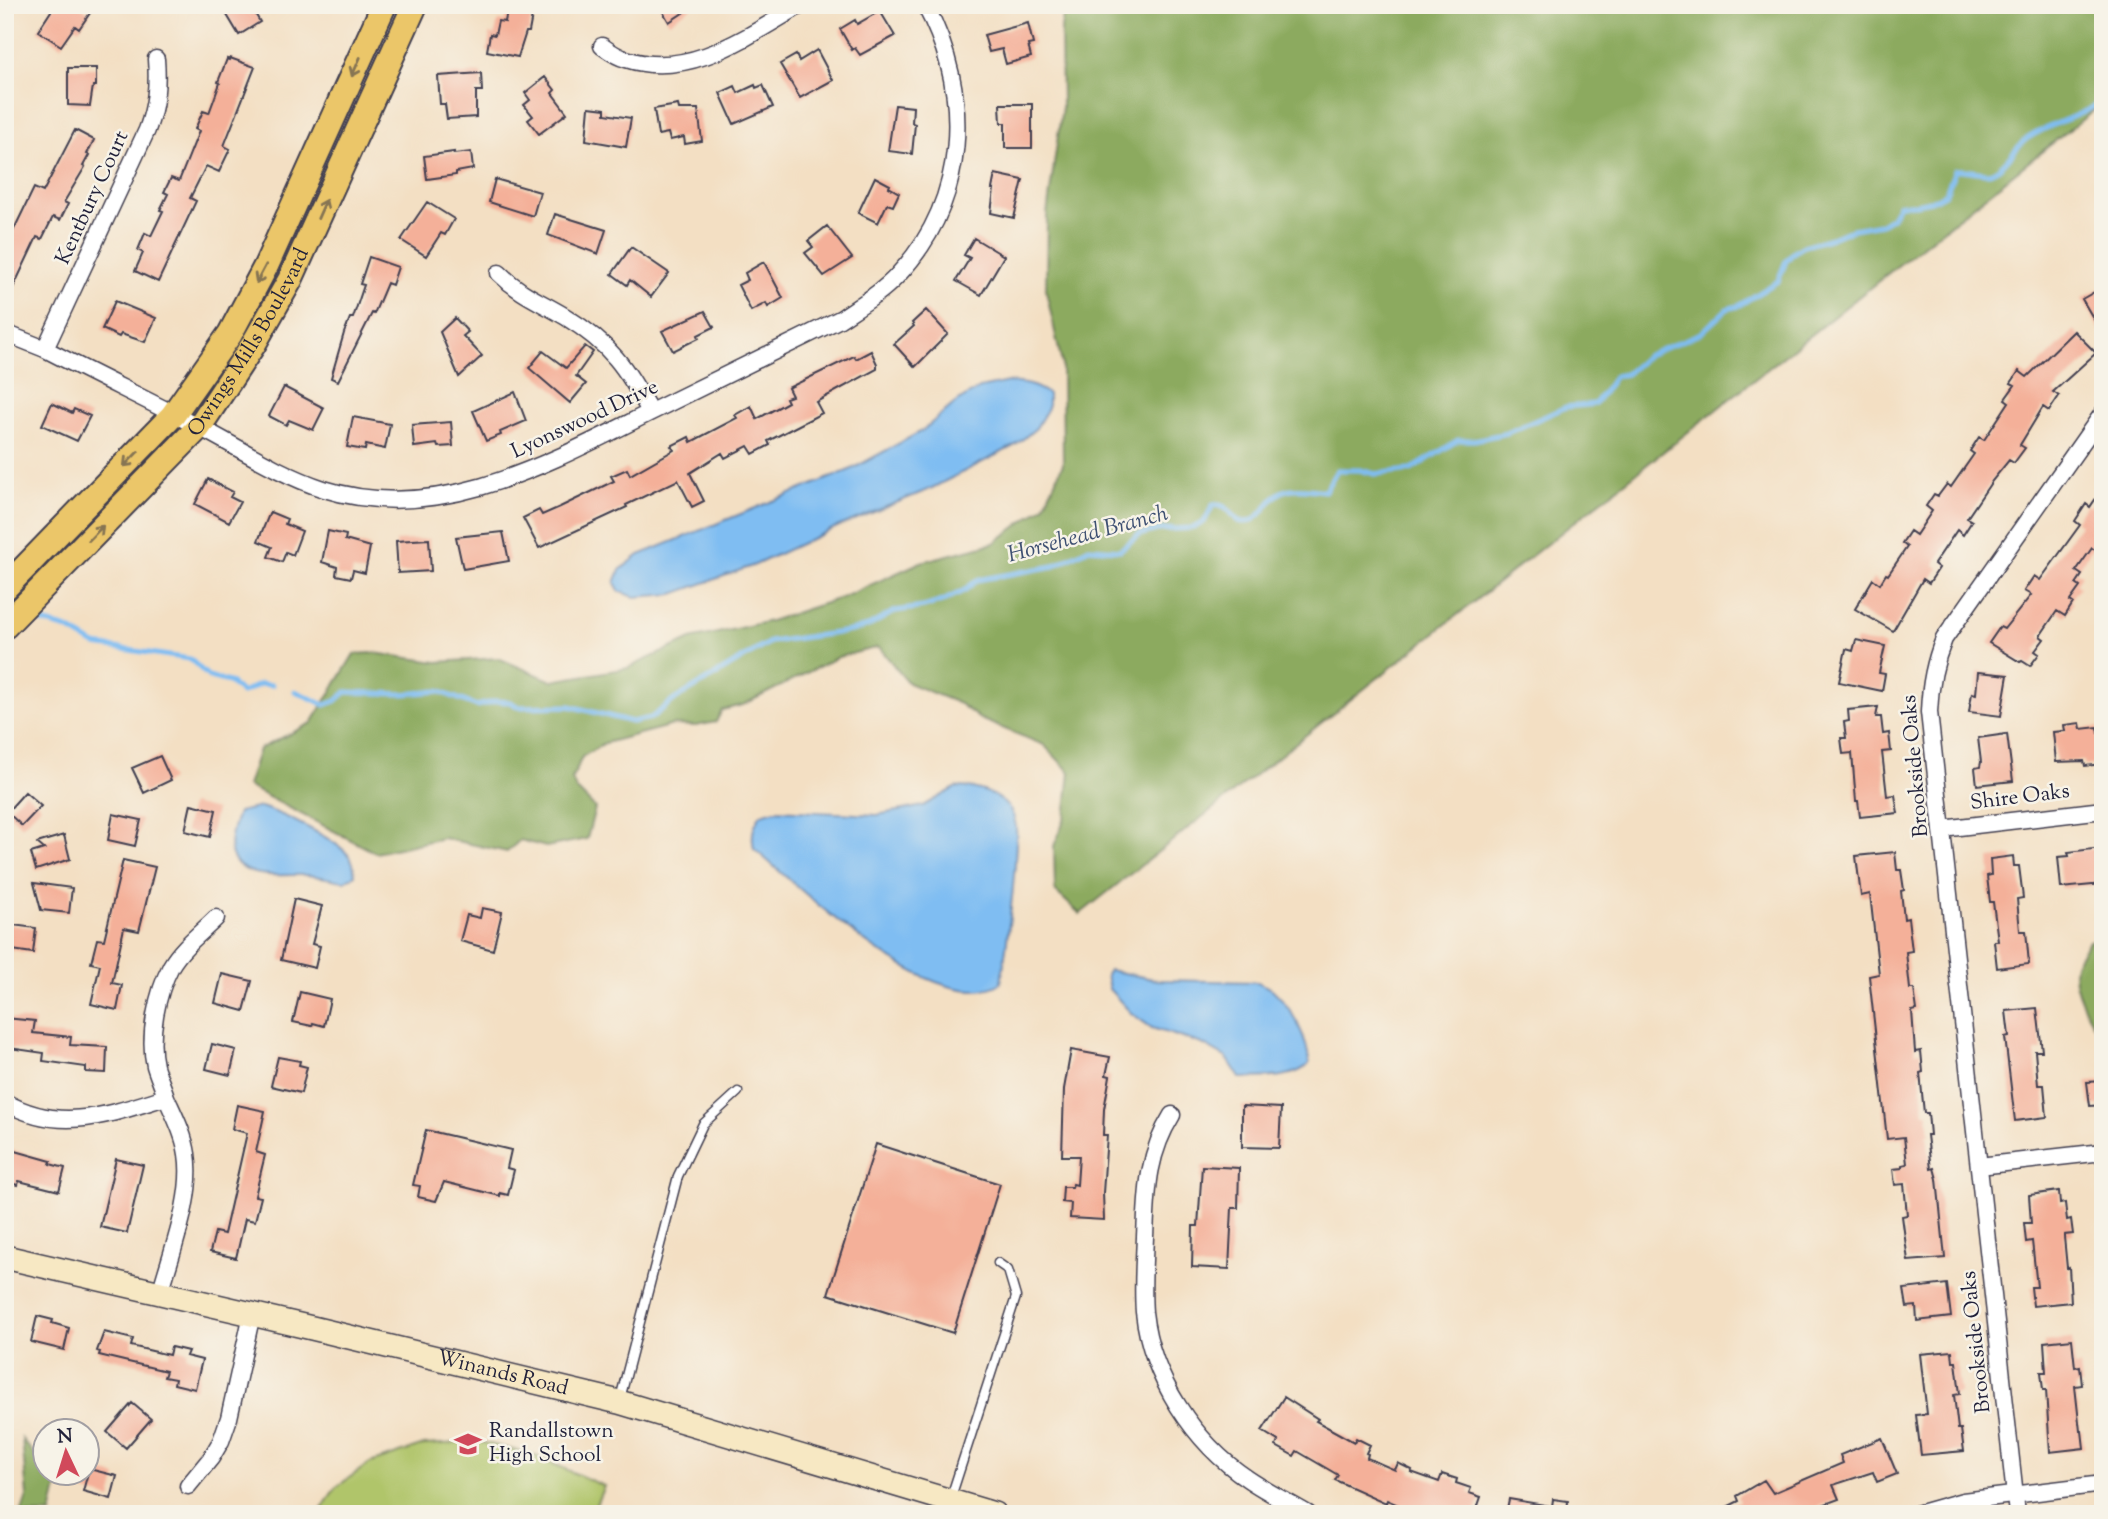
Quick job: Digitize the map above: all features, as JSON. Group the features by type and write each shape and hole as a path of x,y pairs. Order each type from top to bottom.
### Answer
{"main road":[{"name":"Owings Mills Boulevard","path":"12,581 173,415 230,334 266,266 384,5"},
{"name":"Owings Mills Boulevard","path":"5,626 199,427 253,345 290,280 415,5"}],"street":[{"path":"602,47 623,59 643,64 693,60 715,53 801,5"},
{"name":"Lyonswood Drive","path":"5,333 45,349 280,471 324,489 350,495 399,499 456,493 524,474 840,319 896,278 916,253 933,224 954,161 958,128 950,65 940,34 925,5"},
{"name":"Kentbury Court","path":"45,349 147,130 155,109 158,83 156,59"},
{"path":"499,274 516,290 564,316 606,347 631,377 650,412"},
{"name":"Brookside Oaks","path":"2017,1514 1941,829 1929,712 1930,686 1944,639 2103,413"},
{"name":"Shire Oaks","path":"1941,829 2103,810"},
{"path":"160,1294 184,1204 188,1178 187,1154 155,1065 153,1042 163,986 172,965 185,948 216,918"},
{"path":"5,1102 56,1120 78,1120 105,1116 166,1097"},
{"path":"1172,1115 1159,1136 1148,1182 1144,1312 1150,1345 1179,1407 1217,1455 1247,1479 1308,1514"},
{"path":"1979,1166 2103,1152"},
{"name":"Winands Road","path":"5,1257 619,1402 993,1514"},
{"path":"188,1486 221,1441 229,1418 252,1314"},
{"path":"1917,1514 1963,1501 2103,1484"}],"lane":[{"path":"619,1402 678,1176 703,1124 738,1092"},
{"path":"950,1500 1016,1297 1008,1270 998,1263"}],"green space":[{"path":"1065,5 2103,5 2103,103 1080,914 1055,891 1054,846 1065,818 1070,772 1044,745 980,719 960,704 908,683 879,647 838,657 743,705 722,710 716,722 696,726 673,725 605,743 582,757 572,779 576,789 595,808 587,839 546,847 520,840 507,852 443,838 376,853 247,786 259,749 312,723 354,654 374,653 437,662 498,658 552,681 628,668 691,639 770,621 844,597 921,562 994,543 1044,506 1063,464 1062,364 1046,291 1047,214 1062,107 1061,28"},
{"path":"2103,939 2103,1031 2099,1032 2081,1000 2074,973 2076,962 2089,941"},
{"path":"22,1439 32,1452 32,1488 57,1488 51,1514 21,1514 27,1496"},
{"path":"481,1442 531,1454 604,1486 592,1514 319,1514 335,1488 370,1463 424,1445"}],"water":[{"path":"1008,382 1039,388 1048,394 1048,408 1036,428 1016,445 930,489 837,527 755,565 673,594 635,597 620,592 615,583 620,570 639,555 852,469 922,431 955,403 980,388"},
{"path":"957,787 981,790 997,797 1009,808 1015,821 1014,879 1001,983 974,990 942,984 907,968 871,946 836,919 754,849 753,831 761,814 775,810 877,815 923,806"},
{"path":"261,807 295,821 336,844 351,859 355,875 345,881 307,875 265,875 237,864 230,845 238,812"},
{"path":"1109,970 1158,980 1258,982 1273,990 1292,1014 1306,1045 1309,1064 1286,1075 1240,1078 1227,1058 1202,1044 1152,1028 1131,1013 1109,989 1106,975"}],"building":[{"path":"55,5 79,5 90,13 79,29 75,26 61,46 38,31"},
{"path":"221,5 250,5 260,22 239,35"},
{"path":"659,5 695,5 669,22"},
{"path":"507,11 532,16 529,32 526,32 518,57 487,51 490,34 495,35 498,21 505,22"},
{"path":"880,11 895,36 860,55 855,48 852,50 840,29 855,20 857,24"},
{"path":"1028,23 1033,44 1028,45 1031,57 1006,64 1002,49 989,52 984,35"},
{"path":"817,50 833,80 800,98 780,64 796,55 799,61"},
{"path":"227,59 255,67 224,146 230,149 219,172 206,166 190,198 196,201 158,282 135,271 143,253 138,250 145,233 151,236 163,211 160,210 168,194 164,192 171,178 179,181 199,131 195,129 203,111 209,113 220,83 218,82"},
{"path":"68,68 96,68 96,86 93,86 90,106 68,105"},
{"path":"481,73 482,91 476,91 476,117 447,119 445,104 440,104 438,76"},
{"path":"545,77 555,90 552,93 567,113 539,134 528,120 533,116 524,105 530,100 525,93"},
{"path":"755,85 756,88 763,85 773,107 734,124 720,93 735,86 738,93"},
{"path":"1000,104 1032,104 1032,148 1005,148 1005,123 1001,123"},
{"path":"678,105 679,109 698,109 702,141 685,144 684,137 670,140 668,133 658,135 654,109"},
{"path":"895,105 913,107 912,123 915,124 912,154 888,151"},
{"path":"589,107 605,109 605,114 631,118 626,147 586,140"},
{"path":"75,130 94,140 83,166 85,167 64,202 68,204 60,220 53,217 42,239 37,237 5,305 5,248 34,188 43,192"},
{"path":"471,152 473,169 456,172 456,175 427,179 424,156"},
{"path":"995,174 1023,180 1014,218 991,213"},
{"path":"875,177 899,193 893,206 887,204 878,223 858,213"},
{"path":"495,179 540,192 533,216 489,202"},
{"path":"427,202 454,219 445,235 441,233 426,256 401,240"},
{"path":"555,214 606,230 598,254 548,235"},
{"path":"827,226 852,258 824,276 805,253 813,247 808,241"},
{"path":"974,238 1004,256 981,295 956,281 970,258 964,255"},
{"path":"631,247 669,273 651,297 630,280 627,285 612,274"},
{"path":"369,257 398,267 392,285 387,283 374,314 372,313 338,381 331,378 344,333 350,318 353,318 364,285 360,284"},
{"path":"764,262 783,298 768,307 766,303 751,311 738,285 748,280 745,273"},
{"path":"2103,287 2103,335 2082,299"},
{"path":"115,301 156,318 145,342 121,334 119,337 102,329"},
{"path":"926,310 948,334 915,367 894,344 914,326 912,323"},
{"path":"705,311 714,327 673,351 662,331"},
{"path":"455,318 468,332 463,336 482,356 459,377 440,332"},
{"path":"2074,331 2096,353 2053,392 2059,396 2049,411 2043,407 2020,445 2025,448 2014,463 2009,460 1992,481 1967,518 1972,521 1963,535 1957,530 1934,564 1939,568 1929,583 1923,579 1893,631 1855,609 1873,579 1880,584 1886,574 1888,575 1907,547 1902,543 1910,531 1916,535 1932,511 1926,506 1934,494 1938,496 1947,484 1951,487 1974,454 1970,451 1979,437 1984,440 2009,402 2005,399 2015,385 2011,383 2019,371 2027,377"},
{"path":"585,346 593,352 576,376 586,384 570,403 529,368 543,351 566,368"},
{"path":"871,351 877,369 816,402 822,413 768,441 770,445 753,454 748,446 725,458 722,453 690,473 704,501 692,507 678,480 539,548 523,518 539,510 542,515 560,507 614,481 611,476 627,469 630,475 674,450 671,446 689,437 691,442 737,418 735,415 751,406 757,419 788,402 786,398 792,396 788,388 854,356 856,359"},
{"path":"284,387 324,408 313,430 289,420 286,425 269,416"},
{"path":"515,392 526,421 486,441 473,411"},
{"path":"52,403 72,413 74,409 90,416 77,441 42,425"},
{"path":"353,417 390,424 385,449 366,445 365,450 347,447"},
{"path":"451,422 453,446 438,447 437,444 414,447 412,425"},
{"path":"208,479 233,492 230,497 240,502 229,522 195,504"},
{"path":"2103,488 2103,555 2092,548 2076,571 2082,575 2076,584 2080,587 2070,601 2073,603 2065,616 2057,611 2040,636 2044,639 2035,651 2039,654 2030,666 2020,662 1989,643 2000,627 2004,629 2031,595 2024,591 2034,576 2040,580 2080,525 2075,521 2086,504 2090,507"},
{"path":"270,512 287,519 285,524 302,531 293,555 286,552 282,562 268,557 272,547 258,541"},
{"path":"328,531 346,535 345,540 370,547 365,573 353,570 351,578 336,575 337,567 322,562"},
{"path":"503,532 509,561 463,569 456,537"},
{"path":"429,539 431,571 398,573 396,541"},
{"path":"1856,640 1885,646 1879,673 1885,674 1882,691 1839,682 1846,649 1853,651"},
{"path":"1978,672 2008,675 2001,716 1969,712 1972,693 1976,694"},
{"path":"1878,707 1876,717 1881,717 1883,734 1889,733 1891,751 1882,752 1887,796 1895,795 1898,813 1860,817 1852,753 1843,754 1841,738 1846,738 1844,722 1849,721 1848,710"},
{"path":"2080,723 2081,729 2098,727 2103,764 2085,766 2084,761 2056,762 2053,732 2065,731 2064,725"},
{"path":"2007,734 2013,781 1977,785 1975,768 1980,767 1981,762 1978,738"},
{"path":"160,756 171,780 144,793 132,768"},
{"path":"25,792 41,806 22,826 7,812"},
{"path":"191,804 216,810 210,837 185,831"},
{"path":"113,814 141,820 135,846 108,840"},
{"path":"64,835 70,859 36,870 31,853 44,849 37,843"},
{"path":"2101,848 2103,884 2061,888 2058,857 2069,856 2068,852"},
{"path":"1895,852 1897,870 1901,870 1904,890 1901,891 1904,919 1908,918 1912,951 1906,952 1910,989 1914,989 1917,1010 1912,1011 1915,1052 1921,1051 1924,1113 1928,1113 1930,1135 1927,1135 1931,1169 1934,1168 1937,1179 1945,1258 1908,1261 1902,1216 1907,1215 1904,1184 1895,1185 1893,1169 1907,1164 1904,1137 1887,1139 1869,976 1879,974 1870,894 1861,896 1856,856"},
{"path":"2013,856 2014,866 2019,866 2023,898 2017,899 2020,931 2026,931 2029,964 1997,968 1994,941 1998,941 1987,876 1991,875 1990,859"},
{"path":"123,860 155,867 139,931 124,928 112,983 122,985 117,1010 91,1004 100,965 91,963 97,939 104,940"},
{"path":"34,883 72,888 69,913 41,910"},
{"path":"294,899 322,906 312,944 320,946 315,968 281,960"},
{"path":"482,908 502,912 493,950 460,941 467,915 480,918"},
{"path":"5,924 36,928 33,953 5,949"},
{"path":"222,974 252,981 244,1011 215,1003"},
{"path":"300,992 330,999 324,1026 293,1022"},
{"path":"2037,1008 2042,1051 2035,1051 2038,1085 2044,1085 2047,1117 2015,1121 2005,1037 2009,1036 2006,1011"},
{"path":"5,1018 35,1021 33,1033 71,1037 70,1045 107,1047 106,1073 86,1072 86,1067 43,1061 44,1053 9,1048 9,1045 5,1045"},
{"path":"212,1044 236,1050 230,1075 206,1069"},
{"path":"1071,1050 1110,1057 1106,1075 1110,1076 1103,1135 1107,1135 1104,1220 1070,1218 1071,1203 1062,1202 1063,1187 1077,1185 1079,1156 1062,1156 1064,1089"},
{"path":"278,1057 300,1061 299,1065 307,1067 301,1093 271,1086"},
{"path":"2103,1081 2103,1105 2090,1106 2087,1082"},
{"path":"237,1105 265,1111 256,1152 265,1155 255,1196 261,1197 255,1221 245,1219 236,1258 210,1252 215,1232 224,1234 247,1133 232,1129"},
{"path":"1242,1106 1281,1108 1279,1148 1242,1147"},
{"path":"426,1130 511,1150 507,1168 514,1170 508,1195 500,1193 500,1196 444,1182 436,1201 418,1197 420,1186 413,1185"},
{"path":"876,1144 1000,1184 953,1333 828,1294"},
{"path":"5,1148 51,1161 50,1164 65,1168 59,1191 19,1181 18,1185 5,1182"},
{"path":"116,1159 143,1165 127,1233 100,1227"},
{"path":"1202,1166 1239,1168 1238,1208 1232,1208 1229,1269 1192,1267 1193,1226 1198,1226"},
{"path":"2059,1191 2060,1204 2065,1203 2067,1220 2071,1219 2073,1234 2064,1235 2071,1302 2033,1306 2031,1287 2037,1287 2032,1241 2026,1242 2024,1223 2031,1223 2029,1195"},
{"path":"1947,1284 1951,1317 1917,1321 1916,1306 1907,1307 1904,1289"},
{"path":"37,1316 69,1328 64,1350 31,1342"},
{"path":"104,1332 133,1339 131,1346 169,1355 171,1347 188,1351 186,1356 202,1360 195,1389 174,1384 175,1379 164,1377 166,1371 99,1355 100,1352 97,1351"},
{"path":"2072,1339 2075,1367 2080,1366 2082,1385 2075,1386 2084,1448 2050,1452 2046,1390 2043,1390 2041,1372 2046,1372 2044,1342"},
{"path":"1952,1351 1960,1394 1954,1395 1958,1429 1961,1429 1964,1451 1921,1455 1916,1415 1927,1414 1920,1354"},
{"path":"1284,1397 1318,1419 1316,1421 1354,1442 1356,1438 1370,1445 1367,1458 1395,1470 1398,1463 1412,1470 1411,1472 1439,1482 1442,1474 1457,1479 1456,1483 1471,1488 1469,1493 1481,1497 1475,1514 1419,1514 1387,1500 1386,1503 1335,1480 1338,1475 1297,1451 1294,1456 1276,1446 1278,1441 1262,1431"},
{"path":"132,1403 151,1419 126,1448 107,1432"},
{"path":"1882,1438 1897,1474 1877,1482 1873,1472 1833,1485 1839,1499 1798,1514 1713,1514 1739,1501 1737,1496 1764,1480 1773,1493 1843,1463 1840,1455"},
{"path":"102,1472 117,1476 111,1499 83,1491 84,1488 102,1488"},
{"path":"1509,1499 1551,1506 1551,1514 1506,1514"},
{"path":"1553,1499 1568,1501 1567,1514 1551,1514"}],"waterway":[{"name":"Horsehead Branch","path":"295,691 325,705 336,701 346,692 403,694 438,691 477,706 496,701 510,702 519,707 570,706 632,722 651,718 674,700 770,642 851,631 869,626 895,611 924,607 945,600 965,590 977,580 1054,566 1089,548 1120,550 1138,535 1157,530 1193,528 1204,522 1213,505 1224,507 1240,521 1251,521 1275,497 1287,490 1325,491 1337,470 1360,470 1375,474 1411,470 1458,440 1474,440 1507,433 1566,407 1595,404 1615,376 1626,374 1648,355 1701,333 1727,309 1738,306 1778,281 1786,261 1804,246 1853,229 1881,224 1892,217 1899,204 1931,201 1946,193 1955,170 1992,172 2028,138 2103,101"},
{"name":"Horsehead Branch","path":"25,617 68,629 95,645 190,659 209,677 229,682 242,693 260,684 272,685"}],"place":[{"name":"Randallstown High School","path":"468,1444"}]}
